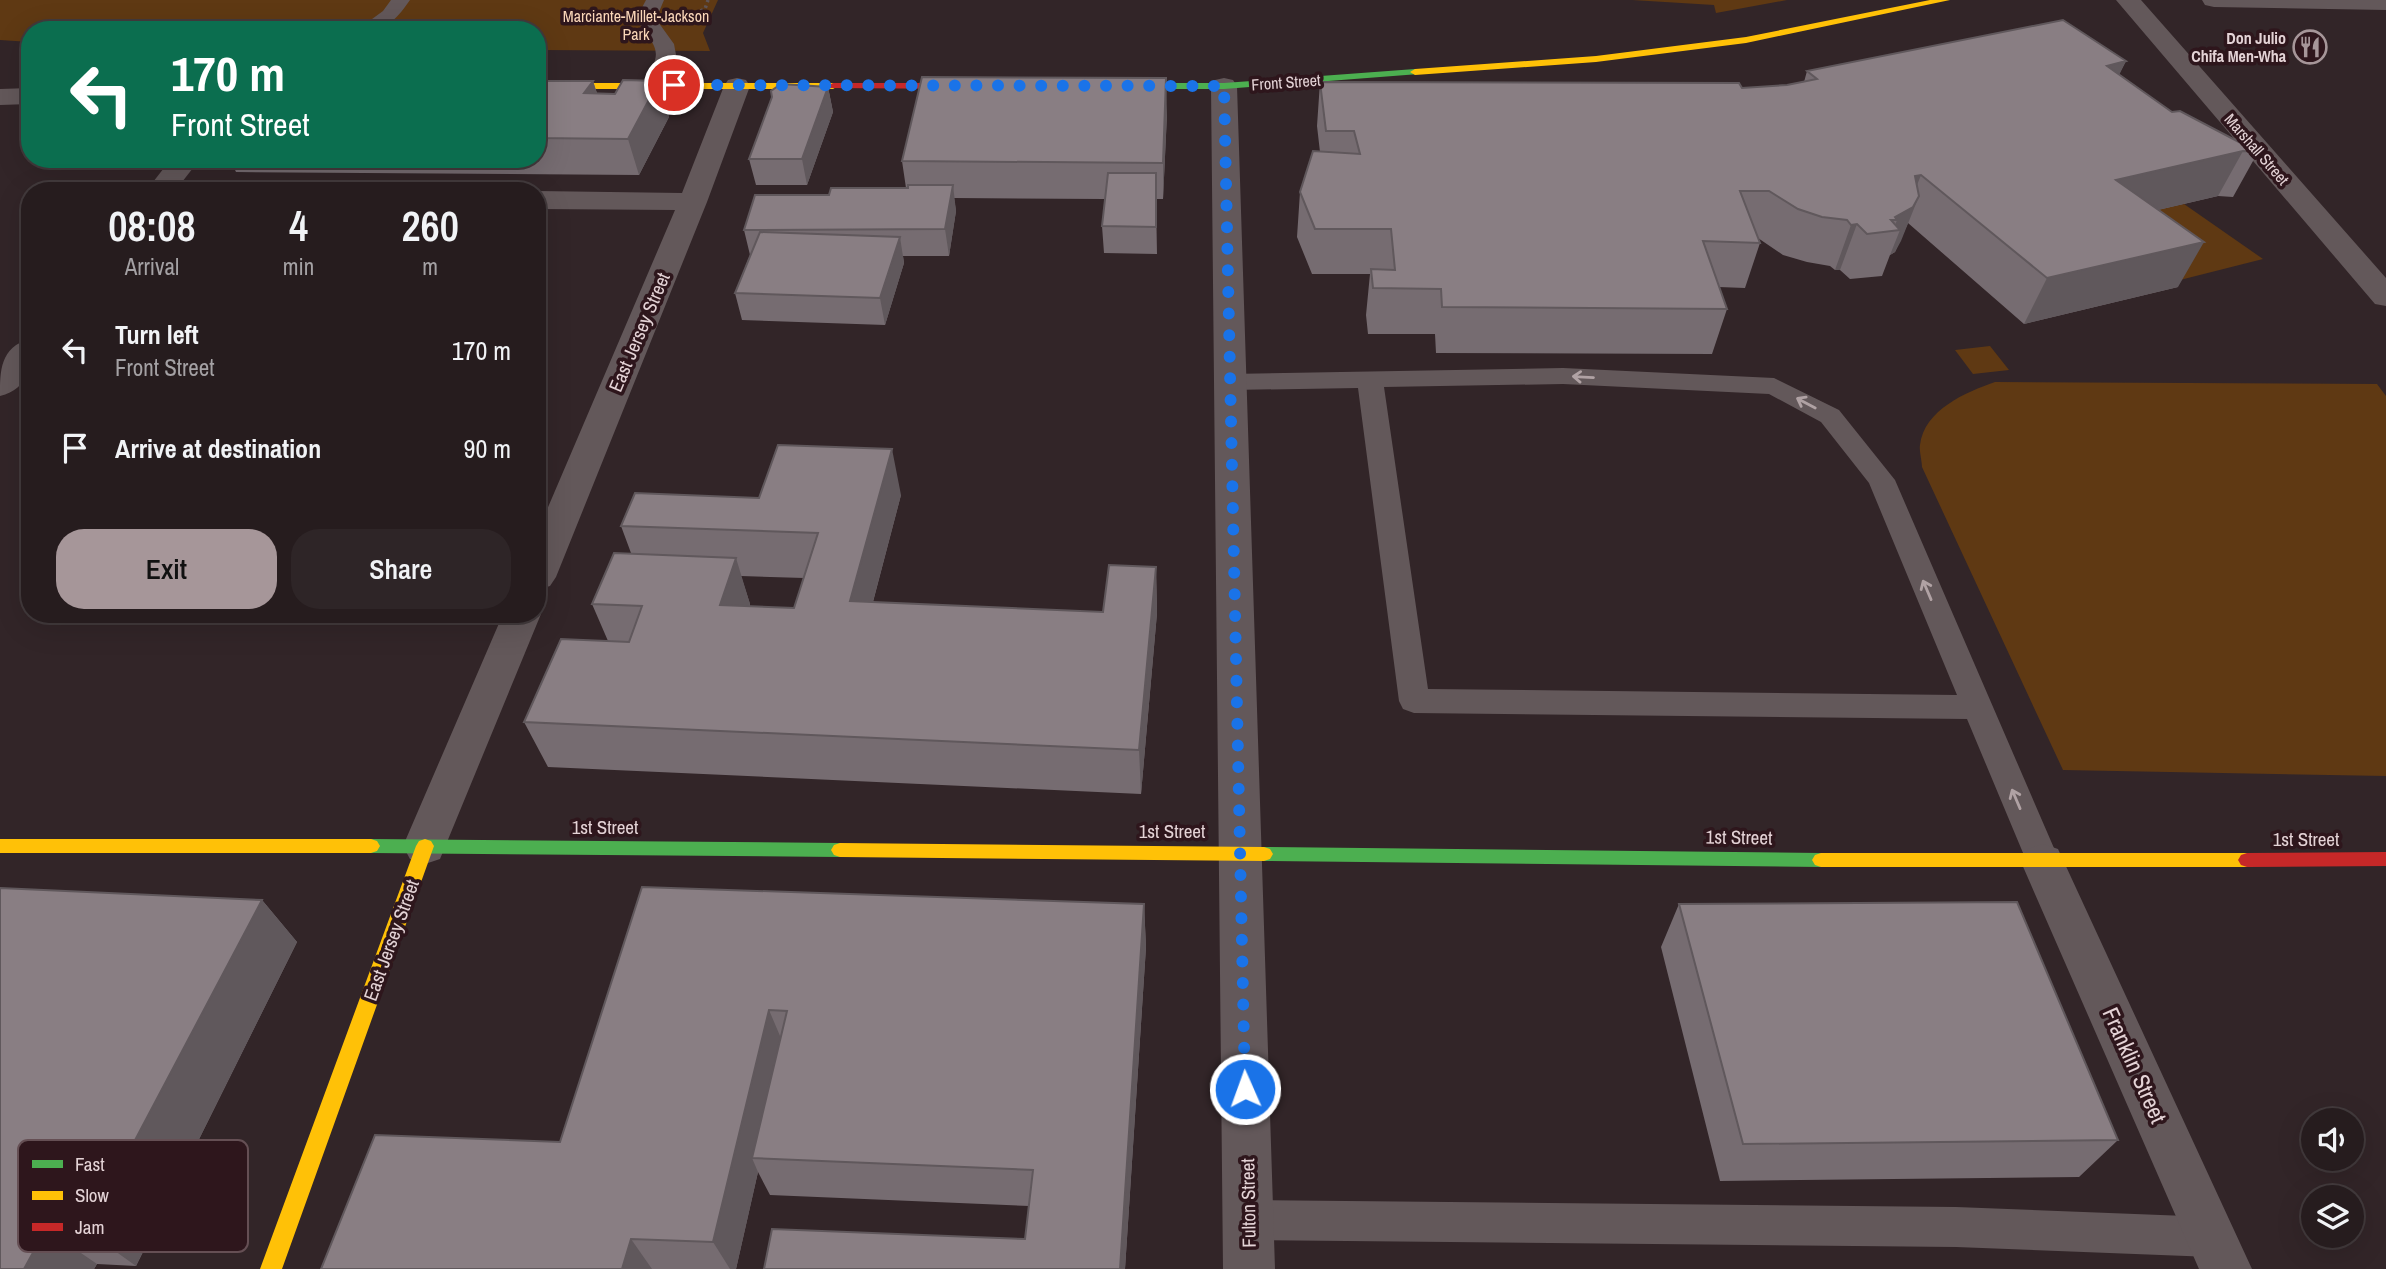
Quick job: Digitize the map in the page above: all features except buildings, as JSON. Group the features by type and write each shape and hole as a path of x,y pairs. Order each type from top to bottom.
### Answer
{"street":[{"name":"Front Street","path":"1099,86 1224,86 1596,60 1746,40 1945,0"},
{"name":"Marshall Street","path":"2128,0 2386,298"},
{"path":"2214,0 2386,3"},
{"path":"546,86 988,86"},
{"name":"East Jersey Street","path":"546,554 693,202 737,86"},
{"name":"Fulton Street","path":"1224,86 1249,1269"},
{"path":"0,97 21,96"},
{"path":"167,182 179,168"},
{"path":"546,200 693,202"},
{"path":"0,386 21,360"},
{"name":"East Jersey Street","path":"271,1269 425,846 518,623"},
{"name":"1st Street","path":"0,846 425,846 2043,862 2386,859"},
{"name":"Franklin Street","path":"2043,862 2219,1253"}],"lane":[{"path":"653,85 667,60 664,44 646,19 655,0"},
{"path":"378,21 396,7"},
{"path":"1230,382 1563,376 1774,386 1830,416 1881,480 2043,862"},
{"path":"1370,380 1414,702 1977,706"},
{"path":"1248,1220 1356,1224 2095,1229 2219,1253"}],"green space":[{"name":"Marciante-Millet-Jackson Park","path":"0,0 718,0 703,33 710,51 546,50 546,21 21,21 21,41 0,40"},
{"path":"1632,0 1787,0 1716,13 1714,5"},
{"path":"2184,204 2263,259 2176,281 2098,223"},
{"path":"1990,346 2009,370 1973,374 1955,350"},
{"path":"1995,382 2377,384 2386,396 2386,776 2063,770 1922,467 1920,445 1929,422 1948,404"}],"traffic: fast":[{"path":"1113,86 1224,86 1415,72"},
{"path":"371,846 840,850"},
{"path":"1264,854 1821,860"}],"traffic: slow":[{"path":"1415,72 1596,59 1746,40 1945,0"},
{"path":"546,86 833,86"},
{"path":"0,846 371,846"},
{"path":"271,1269 425,846"},
{"path":"840,850 1264,854"},
{"path":"1821,860 2247,860"}],"traffic: jam":[{"path":"833,86 972,86"},
{"path":"2247,860 2386,859"}],"place":[{"name":"Don Julio Chifa Men-Wha","path":"2310,47"}],"route":[{"path":"674,85 1224,86 1245,1089"}]}
